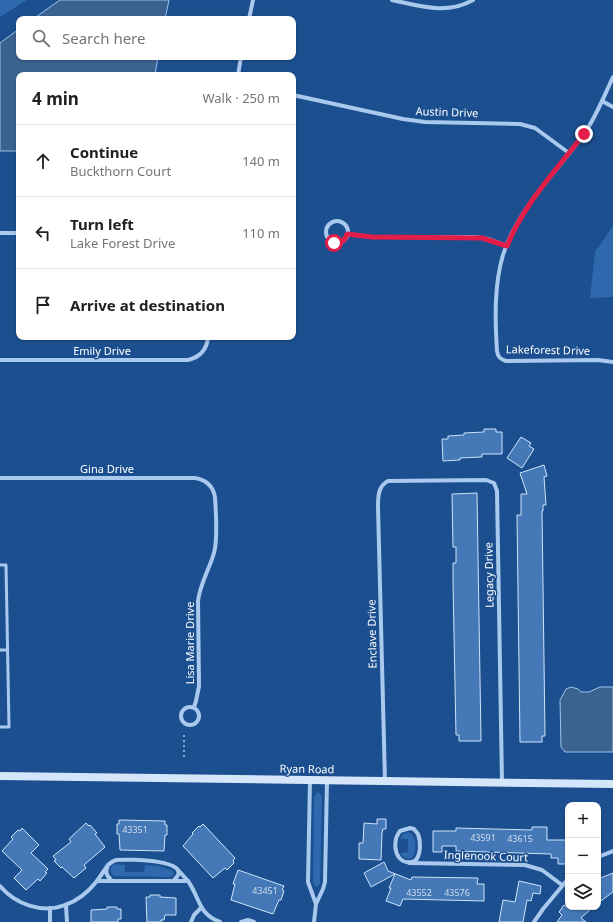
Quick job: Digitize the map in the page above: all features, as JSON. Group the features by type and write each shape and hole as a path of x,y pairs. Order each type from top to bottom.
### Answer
{"main road":[{"name":"Ryan Road","path":"0,776 613,784"}],"street":[{"path":"250,16 253,0"},
{"path":"392,0 424,7 444,9 463,5 473,0"},
{"path":"239,72 241,60"},
{"path":"347,234 372,237 482,238 507,246 514,229 526,209 591,123 613,77"},
{"name":"Austin Drive","path":"296,96 403,119 425,122 520,124 535,128 569,153"},
{"path":"602,101 613,107"},
{"path":"338,221 344,224 347,234 344,241 337,243 330,242 326,236 326,228 331,223 338,221"},
{"path":"0,233 16,233"},
{"name":"Lakeforest Drive","path":"507,246 500,267 497,294 496,352 498,356 506,361 598,360 613,362"},
{"name":"Emily Drive","path":"0,360 188,360 199,356 202,353 208,340"},
{"name":"Gina Drive","path":"0,478 195,478 206,481 211,486"},
{"name":"Legacy Drive","path":"381,486 383,483 388,481 486,480 494,483 496,487 502,783"},
{"name":"Lisa Marie Drive","path":"194,708 199,686 199,591 212,560 215,543 215,497 211,486"},
{"name":"Enclave Drive","path":"381,486 378,496 378,507 384,781"},
{"name":"Lisa Marie Drive","path":"185,708 194,708 198,712 199,718 193,724 187,725 182,721 181,712 185,708"},
{"path":"310,780 308,882 316,904"},
{"path":"314,922 316,904 325,882 327,780"},
{"name":"Inglenook Court","path":"427,863 419,850 419,837 416,831 410,828 400,831 396,838 397,856 400,860 409,863 526,865 542,870 562,885"},
{"path":"409,863 417,860 419,850"},
{"path":"601,856 613,851"},
{"path":"0,886 2,891 27,905 50,908 66,905 81,896 93,886 108,865 116,860 161,861 176,868 188,881 201,908 207,916 220,922"},
{"path":"108,865 106,874 110,880"},
{"path":"172,881 178,875 176,868"},
{"path":"97,881 188,881"},
{"path":"534,922 565,882"},
{"path":"66,905 68,922"},
{"path":"50,908 50,922"},
{"path":"191,922 194,915 201,908"},
{"path":"241,922 248,920 254,922"}],"lane":[{"path":"0,565 6,565 9,727 0,727"},
{"path":"0,650 7,650"}],"path":[{"path":"184,734 184,757"}],"shaded area":[{"path":"0,0 27,0 0,17"},
{"path":"60,0 169,0 166,16 37,16"},
{"path":"16,31 16,60 158,60 156,72 16,72 16,151 0,151 0,43"},
{"path":"613,226 613,297 590,298 595,252"},
{"path":"571,687 578,689 581,692 589,692 600,687 613,687 613,752 565,752 561,747 560,700 566,689"},
{"path":"318,792 322,796 320,884 317,887 313,884 314,796"},
{"path":"408,832 413,836 416,847 413,857 408,859 403,857 400,853 408,852 408,839 400,839 403,834"},
{"path":"114,864 125,865 125,872 144,872 145,865 159,866 173,871 174,875 169,877 114,876 110,870"}],"building":[{"path":"484,429 496,429 496,432 502,432 502,454 482,454 482,457 460,458 460,460 443,461 442,439 448,439 448,436 464,435 464,433 484,432"},
{"path":"521,437 531,443 529,446 534,449 522,468 507,458"},
{"path":"544,465 547,476 544,477 546,505 543,505 542,511 545,736 542,736 542,742 520,742 517,515 521,515 521,494 527,494 520,473"},
{"path":"477,493 481,741 459,741 459,735 456,735 453,563 456,563 456,547 453,547 452,494"},
{"path":"377,819 386,819 386,829 383,829 382,833 381,860 359,859 359,843 363,843 364,823 377,824"},
{"path":"119,820 165,821 165,825 167,825 167,835 165,835 164,851 120,850 119,834 117,834 117,824 119,824"},
{"path":"86,823 89,826 90,825 97,833 95,834 105,847 84,865 86,868 74,878 54,861 56,860 53,856 71,842 69,839"},
{"path":"203,824 235,858 233,861 234,863 227,870 225,868 213,878 183,846 193,834 192,833"},
{"path":"532,827 547,827 547,840 565,840 565,864 558,864 558,858 551,858 551,854 456,851 456,846 442,846 442,852 433,852 433,831 456,831 456,828 532,830"},
{"path":"22,828 39,845 31,853 48,869 45,872 47,873 40,881 38,879 26,890 14,878 22,870 2,851 13,839 11,837"},
{"path":"384,862 388,871 411,880 412,877 478,878 477,884 484,884 484,901 403,899 400,906 386,901 391,888 389,888 395,874 371,887 364,873"},
{"path":"238,870 284,886 281,900 279,900 273,914 231,900 235,884 233,884"},
{"path":"613,873 613,892 601,901 601,878"},
{"path":"519,881 541,886 540,894 533,893 531,901 527,900 523,922 499,922 503,900 515,902"},
{"path":"150,895 176,898 176,915 165,915 164,920 161,920 161,922 147,922 146,897 150,897"},
{"path":"564,905 565,910 590,910 581,918 586,922 557,922 562,915 559,912"},
{"path":"107,907 117,907 117,909 121,909 121,919 118,919 118,922 91,922 91,910 107,909"}],"route":[{"path":"334,243 344,241 347,234 361,237 475,237 488,239 507,246 514,229 526,209 584,134"}]}
